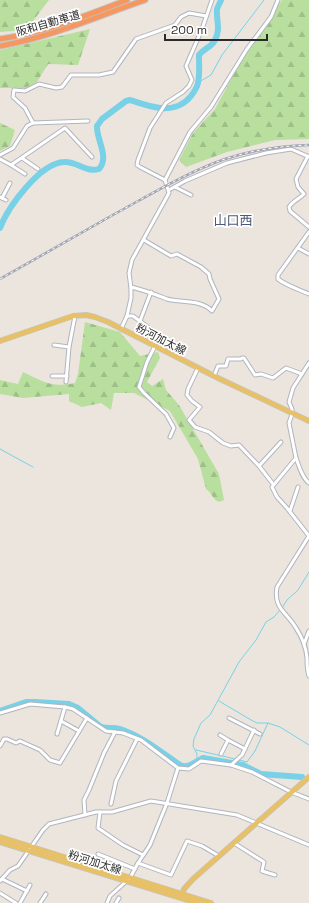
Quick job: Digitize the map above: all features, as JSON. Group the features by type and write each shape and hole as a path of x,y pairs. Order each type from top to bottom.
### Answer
{"highway":[{"name":"阪和自動車道","path":"0,39 52,28 126,0"},
{"name":"阪和自動車道","path":"0,46 36,39 59,32 145,0"}],"main road":[{"name":"粉河加太線","path":"0,341 75,316 86,315 95,317 309,421"},
{"path":"182,896 184,889 193,879 309,776"},
{"name":"粉河加太線","path":"0,837 30,849"},
{"name":"粉河加太線","path":"0,842 30,849 182,896"},
{"path":"182,896 197,903"},
{"path":"182,896 211,903"}],"street":[{"path":"121,329 127,316 131,298 129,273 132,260 169,193 164,180 137,165 138,160 150,128 161,110 166,103 183,92 192,80 186,66 212,0"},
{"path":"164,180 190,132 211,107 247,49 271,17 278,0"},
{"path":"34,123 26,108 13,97 14,90 25,90 39,84 56,88 62,87 71,76 99,75 113,72 136,39 175,25 181,17 189,13 206,16"},
{"path":"0,155 13,148 27,126 34,123 88,121"},
{"path":"11,166 65,128 92,157"},
{"path":"169,190 191,178 227,163 266,153 291,149 309,156 296,179 298,187 304,194 298,200 292,202 289,207 290,211 309,227"},
{"path":"22,158 38,169"},
{"path":"0,159 25,174"},
{"path":"6,200 1,197 10,183"},
{"path":"174,187 191,195"},
{"path":"309,232 278,275 278,279 282,283 296,287 309,294"},
{"path":"131,287 151,292 169,299 186,301 208,307 212,311 219,298 209,274 205,270 177,254 172,256 144,240"},
{"path":"298,248 309,254"},
{"path":"140,322 151,292"},
{"path":"66,382 69,347 75,316"},
{"path":"127,316 133,316 161,337 164,350"},
{"path":"54,345 69,347"},
{"path":"155,346 139,387 166,414 174,428 170,437"},
{"path":"214,376 218,366 226,366 228,359 242,358 244,358 255,375 261,374 273,378 286,368 302,374"},
{"path":"309,363 292,388 289,402 292,409 289,423 296,458 300,470 309,483"},
{"path":"198,368 188,389 187,395 200,407 189,420 195,427 213,434 231,446 240,445 273,484"},
{"path":"52,376 67,376"},
{"path":"259,466 281,442"},
{"path":"296,458 273,484 272,489 309,536 277,587 275,594 276,600 282,612 296,626 304,644 309,674"},
{"path":"290,511 298,487"},
{"path":"304,644 309,631"},
{"path":"0,713 30,704 66,707 73,709 106,732 123,733 137,739 178,768 189,769 201,761 231,766 252,772 291,792 309,799"},
{"path":"57,734 66,707"},
{"path":"0,746 4,739 16,743 20,741 40,750 50,760 60,763 87,718"},
{"path":"229,718 260,734"},
{"path":"61,721 79,731"},
{"path":"231,766 245,749 254,730"},
{"path":"85,815 84,800 104,753 115,732"},
{"path":"220,735 245,749"},
{"path":"111,804 116,781 137,739"},
{"path":"221,754 228,740"},
{"path":"107,903 110,896 129,880 150,845 167,803 178,768"},
{"path":"27,891 1,880 10,870 18,866 45,827 49,824 100,812 112,812 151,801 237,815 309,845"},
{"path":"100,812 98,828 123,845 143,855"},
{"path":"138,864 171,874 187,841 202,846 219,856"},
{"path":"234,843 264,862 262,872 275,875"},
{"path":"98,854 135,869"},
{"path":"20,903 30,885"},
{"path":"40,903 46,894"},
{"path":"1,895 16,903"},
{"path":"116,903 119,898"}],"green space":[{"path":"0,0 49,0 26,30 0,32"},
{"path":"282,0 309,0 309,139 275,140 227,152 186,167 179,160 193,133 215,109 246,52"},
{"path":"90,29 78,65 48,64 37,82 25,88 0,88 0,50"},
{"path":"0,123 15,130 10,146 0,151"},
{"path":"85,322 120,332 140,356 158,352 160,358 147,382 152,386 163,379 166,390 179,405 219,474 224,500 219,502 217,501 206,489 198,459 170,411 134,393 114,393 111,410 101,403 82,407 69,401 69,394 23,398 0,394 0,380 18,384 23,372 48,383 60,385 75,383 78,374"}],"waterway":[{"path":"0,228 17,198 35,178 55,164 69,162 94,170 99,169 102,164 103,154 97,126 102,119 126,101 130,100 154,107 170,108 178,106 191,96 198,83 199,55 214,42 217,36 217,9 221,0"},
{"path":"199,82 211,75 222,55 264,0"},
{"path":"0,449 33,467"},
{"path":"282,608 287,600 298,590 309,572"},
{"path":"197,761 197,754 193,746 194,739 201,723 210,715 239,662 256,640 266,622 274,617 280,610"},
{"path":"219,701 257,723 268,723 280,727 309,745"},
{"path":"0,711 26,702 69,704 78,708 101,727 118,728 128,732 183,766 189,766 203,758 243,765 261,774 302,777"},
{"path":"239,760 247,762 255,751 268,723"},
{"path":"196,750 235,759"}],"railway":[{"path":"0,279 153,193 210,165 225,159 256,151 277,147 309,145"}],"district":[{"name":"山口西","path":"233,220"}]}
